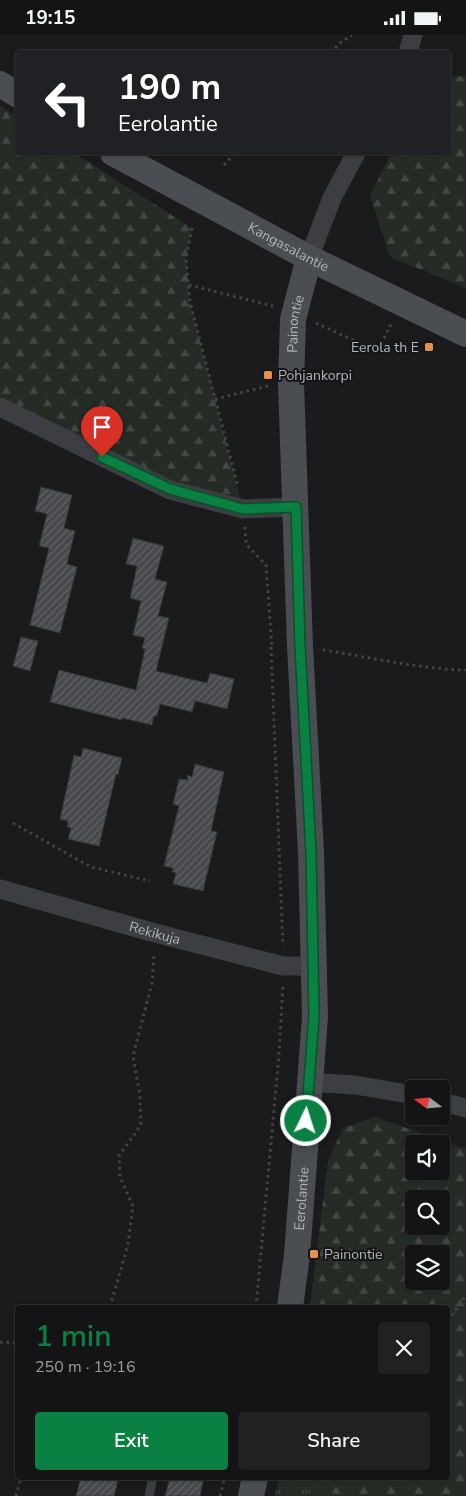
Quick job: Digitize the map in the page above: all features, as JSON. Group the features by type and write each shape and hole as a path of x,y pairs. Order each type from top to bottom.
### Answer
{"street":[{"path":"409,50 413,35"},
{"path":"0,84 15,93"},
{"name":"Kangasalantie","path":"117,155 309,259 466,334"},
{"name":"Painontie","path":"296,507 290,383 293,319 309,259 332,198 355,155"},
{"path":"0,407 170,489 243,509 296,507"},
{"name":"Eerolantie","path":"290,1305 297,1255 314,1017 311,852 300,646 296,507"},
{"name":"Rekikuja","path":"0,889 155,933 283,966 313,966"},
{"path":"309,1082 355,1085 405,1093"},
{"path":"450,1104 466,1108"},
{"path":"251,1496 254,1480"}],"lane":[{"path":"149,1496 152,1480"}],"path":[{"path":"334,50 352,35"},
{"path":"224,165 234,155"},
{"path":"215,399 269,386"},
{"path":"13,823 91,867 150,881"},
{"path":"111,1305 128,1245 132,1206 120,1177 119,1156 141,1125 140,1095 133,1056 152,983 155,933"},
{"path":"450,1318 466,1295"},
{"path":"0,1342 15,1343"},
{"path":"16,1496 20,1480"},
{"path":"220,1496 224,1480"}],"green space":[{"path":"466,76 466,288 390,257 370,196 390,155 451,155 451,77"},
{"path":"0,106 15,116 15,155 77,155 192,228 186,258 190,302 243,509 170,490 0,407"},
{"path":"375,1117 426,1135 405,1135 405,1180 450,1180 450,1143 466,1149 466,1496 332,1496 327,1480 450,1480 450,1305 310,1305 328,1161 343,1128"},
{"path":"279,1480 327,1480 332,1496 275,1496"}],"building":[{"path":"41,487 72,495 64,528 75,531 67,564 77,567 60,633 30,625 49,548 39,546 47,514 35,511"},
{"path":"133,538 164,546 155,579 167,582 158,616 169,618 156,671 207,683 210,673 234,679 227,709 195,701 192,712 160,704 152,725 122,718 122,720 50,702 59,670 136,690 145,649 142,648 145,638 133,635 141,601 130,598 137,566 126,564"},
{"path":"21,637 38,641 30,671 13,666"},
{"path":"83,748 122,758 118,775 116,774 99,846 68,839 71,828 67,827 68,821 60,819 74,755 81,757"},
{"path":"195,764 224,772 211,831 217,832 203,891 173,884 176,873 172,872 173,868 164,866 179,806 173,804 179,779 187,780 188,775 192,777"},
{"path":"80,1480 118,1480 114,1496 76,1496"},
{"path":"169,1480 203,1480 200,1496 165,1496"}],"place":[{"name":"Eerola th E","path":"429,347"},
{"name":"Pohjankorpi","path":"268,375"},
{"name":"Painontie","path":"314,1254"}],"route":[{"path":"102,457 170,489 243,509 296,507 300,646 311,852 314,1017 306,1121"}]}
